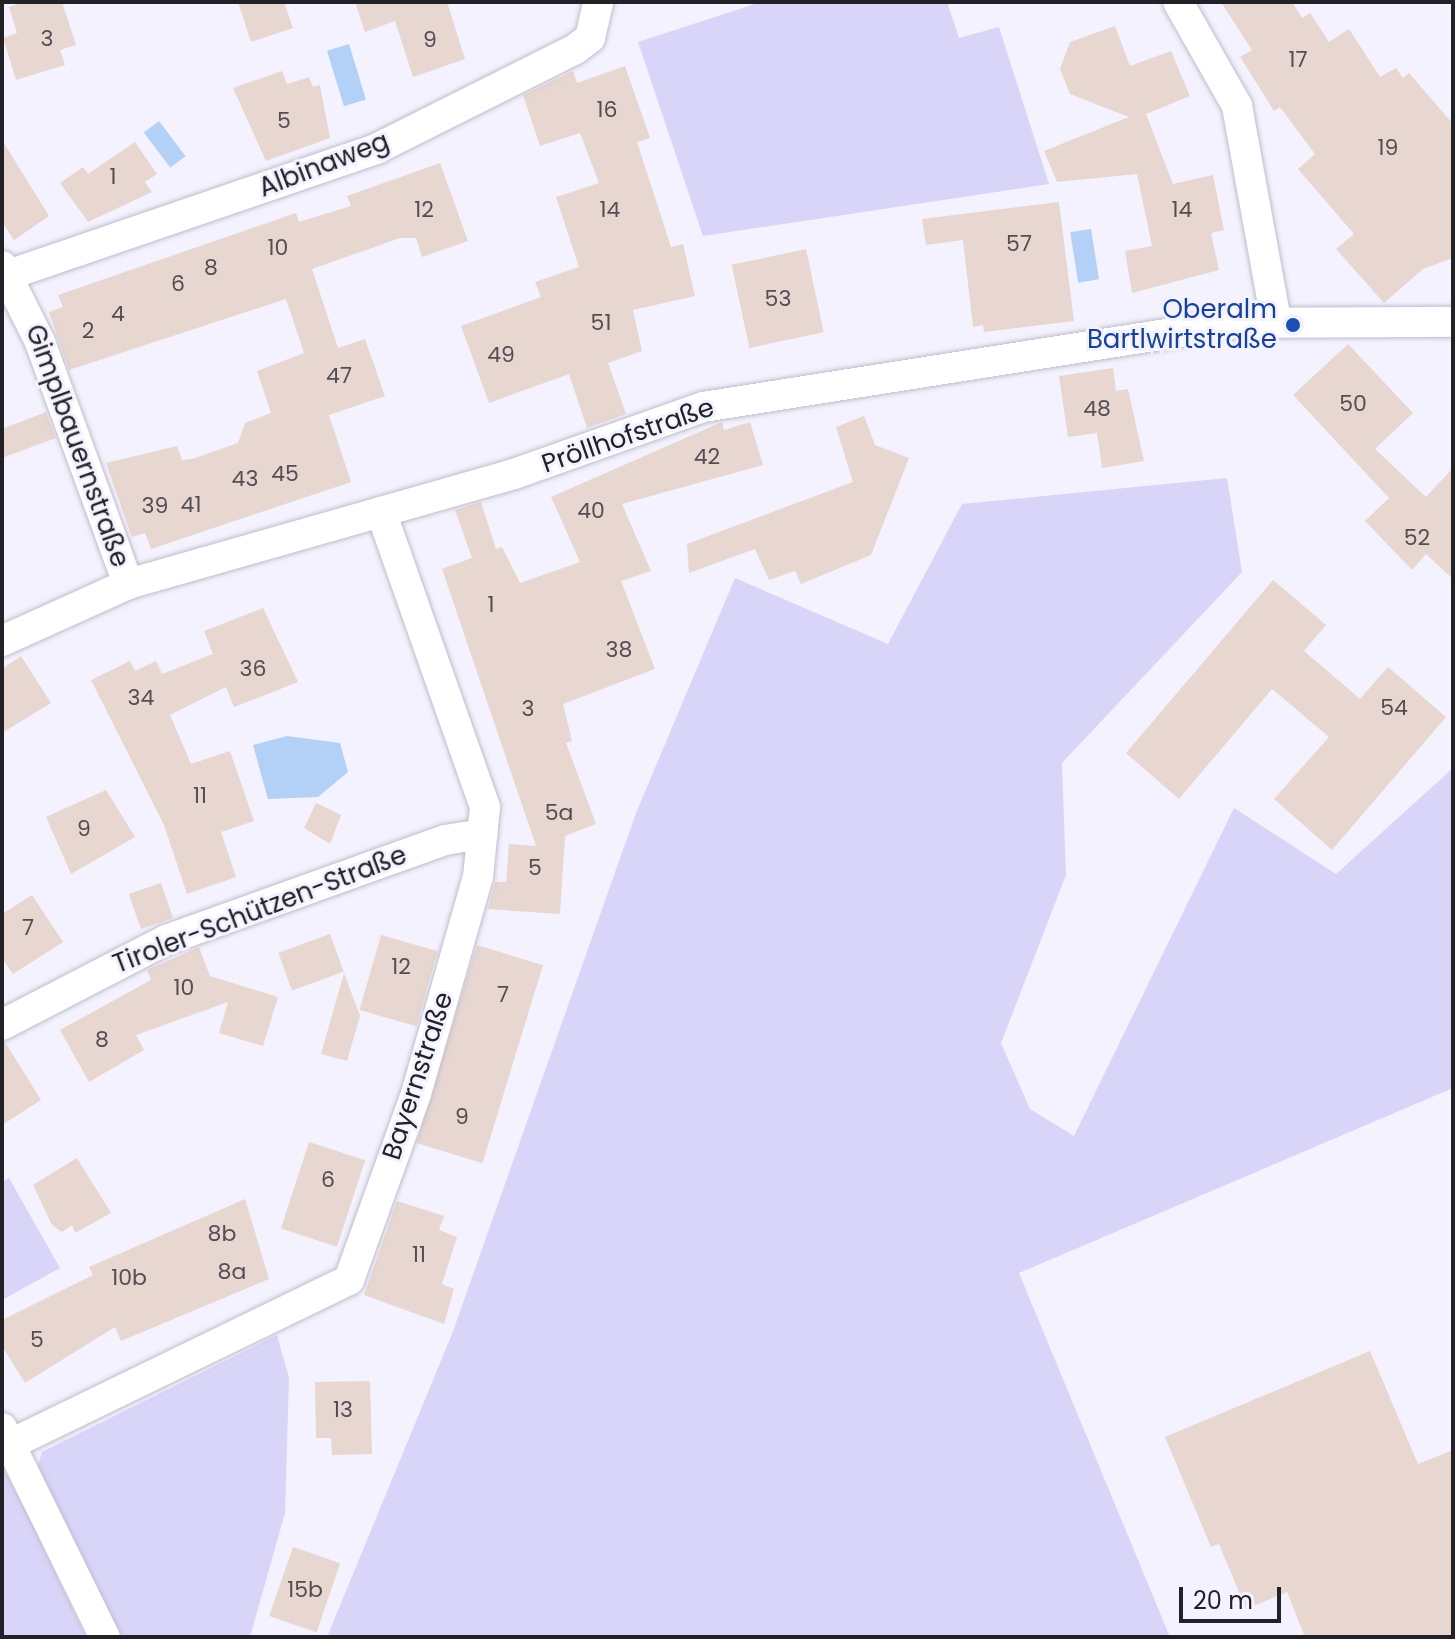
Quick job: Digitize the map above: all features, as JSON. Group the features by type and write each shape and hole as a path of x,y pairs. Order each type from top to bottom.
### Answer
{"street":[{"name":"Albinaweg","path":"7,270 378,148 574,50 590,38 598,2"},
{"path":"1178,2 1237,106 1276,320"},
{"name":"Gimplbauernstraße","path":"7,270 128,584"},
{"name":"Pröllhofstraße","path":"2,641 128,584 381,512 703,407 1276,320 1453,322"},
{"name":"Bayernstraße","path":"6,1436 349,1280 416,1094 478,877 483,834 481,784 381,512"},
{"name":"Tiroler-Schützen-Straße","path":"2,1025 166,940 445,840 483,834"},
{"path":"6,1436 105,1637"}],"shaded area":[{"path":"761,2 947,2 959,38 999,27 1049,184 703,236 638,42"},
{"path":"1227,478 1242,572 1062,763 1066,875 1001,1043 1030,1109 1074,1136 1234,808 1336,874 1453,768 1453,1088 1019,1273 1170,1637 327,1637 452,1334 636,813 735,578 888,644 962,504"},
{"path":"9,1178 60,1268 2,1300 2,1182"},
{"path":"277,1335 289,1378 285,1513 250,1637 115,1637 37,1468 42,1452"},
{"path":"2,1466 30,1519 86,1637 2,1637"}],"water":[{"path":"349,44 366,99 344,106 327,51"},
{"path":"159,121 185,156 170,168 144,132"},
{"path":"1091,229 1099,279 1078,283 1070,232"},
{"path":"287,736 340,743 348,772 318,797 268,799 253,745"}],"building":[{"path":"24,2 62,2 76,45 60,50 65,65 16,80 3,38 17,33 9,7"},
{"path":"238,2 284,2 293,28 251,42"},
{"path":"355,2 447,2 465,59 413,77 395,21 365,32"},
{"path":"1221,2 1292,2 1302,18 1310,13 1329,42 1349,29 1380,77 1396,68 1403,78 1409,73 1453,124 1453,258 1423,269 1384,303 1336,249 1354,234 1298,169 1315,154 1280,107 1274,111 1240,57 1252,50"},
{"path":"1115,26 1130,66 1171,51 1190,96 1146,114 1173,184 1213,175 1224,230 1211,233 1219,270 1132,293 1125,251 1152,246 1137,174 1057,182 1044,151 1129,117 1070,94 1060,69 1070,42"},
{"path":"625,66 650,138 637,142 671,247 683,244 695,296 633,310 642,351 608,363 626,414 587,428 569,374 489,403 461,326 541,297 535,282 579,267 556,197 599,183 580,133 540,146 523,95 573,71 577,83"},
{"path":"282,71 287,84 309,77 313,87 320,85 330,138 266,161 233,88"},
{"path":"2,140 49,216 14,240 2,222"},
{"path":"135,142 157,174 145,182 152,192 88,222 60,183 83,167 88,174"},
{"path":"440,163 468,241 422,257 416,238 400,238 312,269 338,348 365,339 385,396 329,415 351,482 151,549 145,533 132,537 106,463 177,446 182,460 192,459 238,443 245,423 271,413 257,371 304,353 286,299 69,370 49,312 63,307 58,295 296,213 299,222 351,206 347,196"},
{"path":"1059,202 1074,321 984,332 983,325 973,327 963,240 926,245 922,219"},
{"path":"806,249 824,332 749,348 732,265"},
{"path":"1348,344 1413,413 1375,449 1426,497 1453,468 1453,579 1426,554 1412,570 1365,521 1389,498 1293,395"},
{"path":"1113,368 1116,391 1128,389 1144,461 1102,468 1097,433 1068,437 1059,376"},
{"path":"46,412 56,438 2,458 2,429"},
{"path":"864,416 875,445 909,458 871,555 801,584 795,571 769,580 755,549 689,573 687,544 853,482 836,427"},
{"path":"722,422 724,430 750,422 763,465 622,504 651,571 621,581 655,669 563,704 572,741 566,743 596,824 565,836 560,914 488,909 495,882 506,882 509,844 536,846 442,569 472,558 455,510 481,502 496,549 502,547 520,583 580,562 551,497"},
{"path":"1273,580 1326,625 1304,651 1360,699 1388,667 1446,717 1332,850 1274,799 1329,737 1272,689 1179,799 1126,753"},
{"path":"263,608 298,682 234,707 226,687 170,715 191,764 230,751 254,821 221,832 236,877 187,894 164,825 91,680 130,661 135,671 156,661 162,674 213,654 204,631"},
{"path":"21,656 51,703 2,733 2,669"},
{"path":"106,790 135,837 71,874 46,817"},
{"path":"316,803 341,815 330,844 304,828"},
{"path":"161,883 173,918 141,929 129,894"},
{"path":"32,895 63,942 13,974 2,958 2,914"},
{"path":"330,934 344,972 292,990 278,953"},
{"path":"381,935 438,951 416,1026 360,1010"},
{"path":"477,945 543,965 482,1163 416,1143"},
{"path":"199,947 210,976 278,997 263,1046 219,1033 228,1002 136,1035 144,1050 89,1082 60,1030 151,980 147,970"},
{"path":"344,973 360,1016 347,1061 321,1054"},
{"path":"5,1042 41,1100 2,1125 2,1043"},
{"path":"309,1142 365,1160 337,1247 281,1229"},
{"path":"77,1158 111,1213 75,1233 72,1225 62,1232 52,1225 33,1185"},
{"path":"245,1199 269,1279 121,1341 115,1327 25,1383 2,1346 2,1320 93,1275 89,1267"},
{"path":"397,1201 444,1216 439,1230 457,1237 442,1284 454,1289 444,1324 364,1295"},
{"path":"1370,1351 1418,1464 1453,1450 1453,1637 1305,1637 1287,1592 1246,1609 1219,1544 1211,1547 1165,1437"},
{"path":"370,1381 372,1454 332,1455 331,1438 316,1438 315,1382"},
{"path":"293,1547 340,1563 317,1632 269,1616"}],"place":[{"name":"Oberalm Bartlwirtstraße","path":"1293,325"}]}
